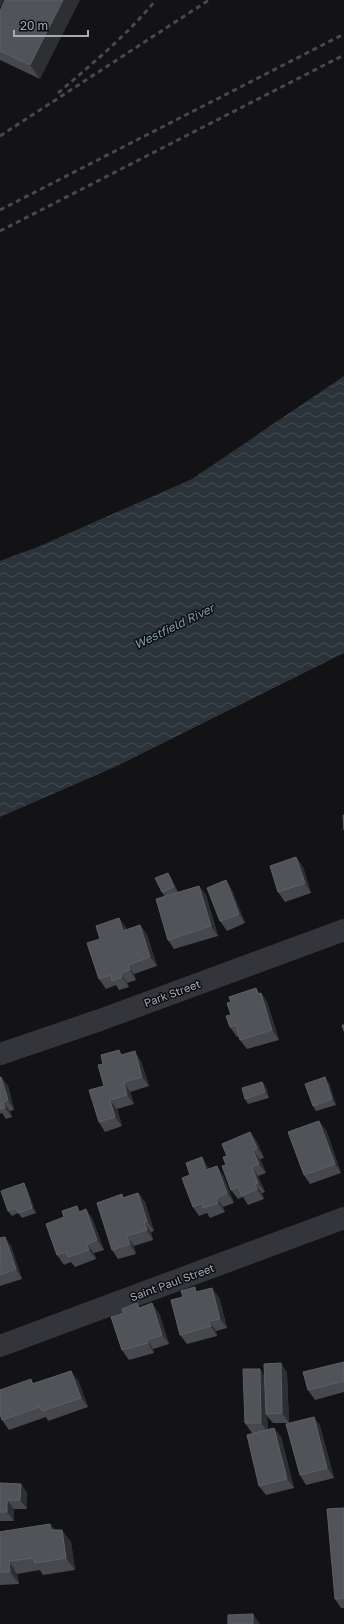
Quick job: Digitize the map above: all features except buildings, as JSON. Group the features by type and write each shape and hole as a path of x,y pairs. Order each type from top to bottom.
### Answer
{"street":[{"name":"Park Street","path":"0,1054 100,1020 344,930"},
{"name":"Saint Paul Street","path":"0,1346 344,1218"}],"water":[{"name":"Westfield River","path":"344,376 344,653 117,766 0,817 0,561 40,546 192,479"}],"railway":[{"path":"58,93 121,37 156,0"},
{"path":"0,136 209,0"},
{"path":"0,210 344,34"},
{"path":"0,231 344,55"}]}
